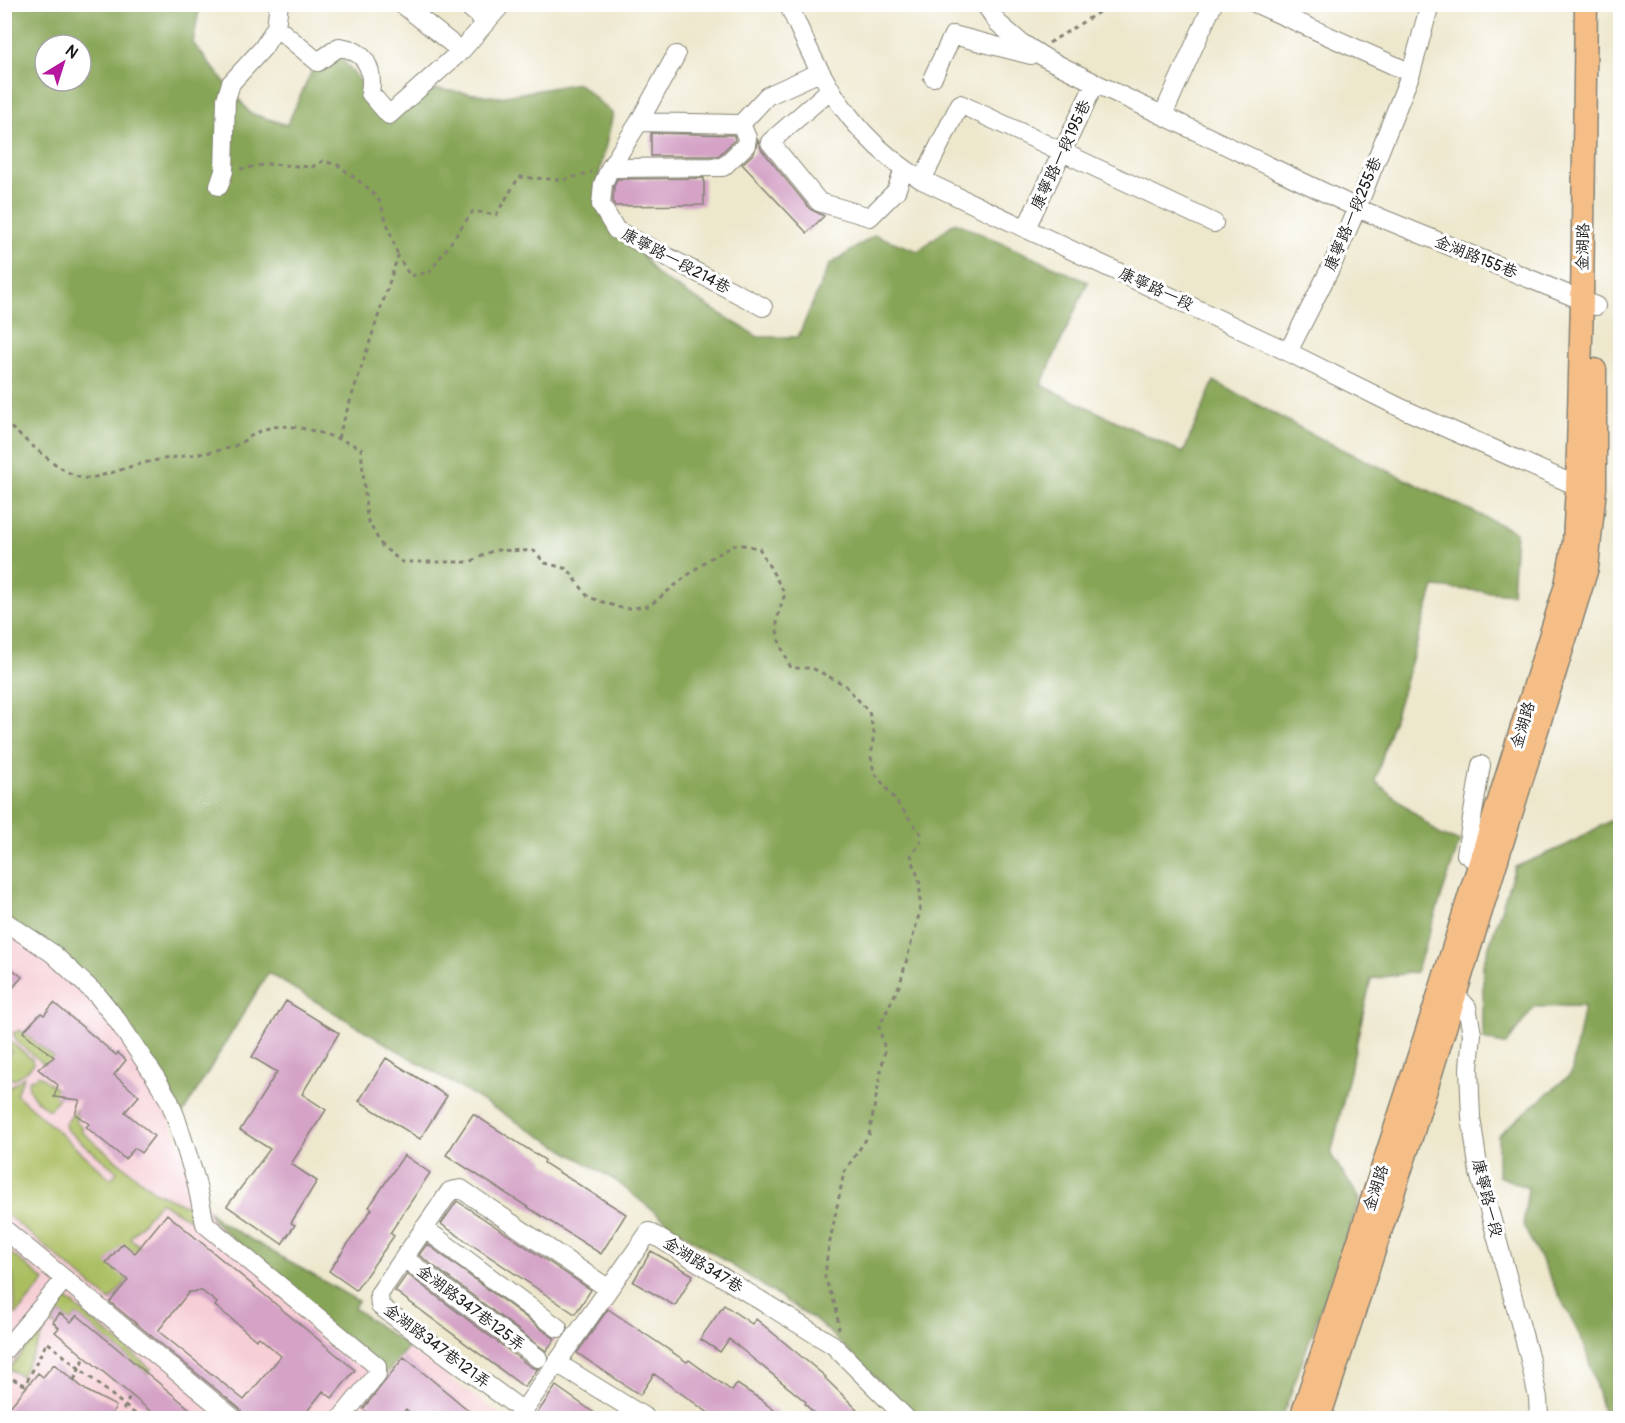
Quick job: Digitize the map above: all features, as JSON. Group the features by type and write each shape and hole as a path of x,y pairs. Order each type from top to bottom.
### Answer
{"main road":[{"name":"金湖路","path":"1586,4 1589,303"},
{"name":"金湖路","path":"1301,1419 1448,993 1587,568 1589,303 1601,4"},
{"name":"金湖路","path":"1319,1419 1448,993 1480,864 1566,585 1586,487"}],"street":[{"path":"222,179 226,99 231,83 262,48 276,27 279,4"},
{"path":"402,4 461,51"},
{"path":"465,4 488,22"},
{"path":"276,27 318,62 339,47 352,49 369,65 370,93 389,115 461,51 502,4"},
{"name":"康寧路一段","path":"789,4 820,72 864,134 904,169 922,180 1288,352 1401,408 1586,487"},
{"path":"985,4 998,23 1020,42 1041,55"},
{"path":"1163,115 1213,4"},
{"path":"1257,4 1411,73"},
{"name":"康寧路一段255巷","path":"1288,352 1357,208 1411,73 1430,4"},
{"path":"933,77 953,34 1041,55"},
{"name":"康寧路一段214巷","path":"676,55 639,122 610,168 603,184 601,205 616,230 763,307"},
{"name":"金湖路155巷","path":"1041,55 1357,208 1589,303"},
{"path":"639,122 741,124 767,96 820,72"},
{"name":"康寧路一段195巷","path":"1026,228 1095,83"},
{"path":"831,89 770,142 819,202 870,217 896,191 904,169"},
{"path":"922,180 960,104 1214,223"},
{"path":"610,168 723,167 746,145 747,138 741,124"},
{"path":"1480,864 1466,854 1481,765"},
{"path":"4,921 52,953 98,996 152,1072 169,1100 176,1118 196,1180 205,1224 377,1366 377,1374 341,1419"},
{"name":"康寧路一段","path":"1448,993 1467,1007 1472,1034 1469,1068 1471,1117 1479,1173 1529,1356 1538,1398 1539,1419"},
{"name":"金湖路347巷121弄","path":"520,1415 380,1306 379,1294 450,1191 461,1189 609,1289"},
{"path":"424,1228 558,1328"},
{"path":"4,1229 234,1419"},
{"name":"金湖路347巷","path":"520,1415 649,1232 833,1345 906,1419"},
{"name":"金湖路347巷125弄","path":"404,1258 538,1358"},
{"path":"4,1352 64,1279"},
{"path":"557,1363 646,1419"}],"path":[{"path":"1041,55 1112,4"},
{"path":"222,179 268,164 312,166 323,161 338,165 369,189 380,202 398,256 410,276 430,272 473,211 496,215 519,177 563,180 610,168"},
{"path":"338,438 398,256"},
{"path":"4,422 53,464 82,478 107,474 148,462 198,455 232,447 270,427 292,427 338,438 361,448 367,519 382,546 402,562 470,562 494,550 534,551 545,563 568,569 588,597 624,609 649,606 707,560 738,544 759,548 785,594 776,620 779,642 791,668 813,668 845,685 868,712 874,733 871,757 874,772 921,834 920,844 911,855 921,884 920,911 900,984 879,1027 885,1050 869,1135 844,1172 827,1256 825,1278 836,1307 839,1329 833,1345"},
{"path":"4,1035 8,1037 4,1046 10,1051 4,1058"},
{"path":"5,1375 25,1385 47,1342 140,1419"},
{"path":"74,1380 85,1357"},
{"path":"119,1419 131,1395"}],"shaded area":[{"path":"4,914 123,1016 209,1210 219,1221 358,1301 354,1308 501,1415 498,1418 5,1418"}],"green space":[{"path":"4,5 200,5 193,43 250,113 287,125 313,68 340,57 389,115 395,115 436,89 499,97 578,83 613,114 595,192 657,275 758,337 798,337 829,265 875,235 918,251 955,222 1088,282 1041,385 1183,453 1214,381 1317,437 1516,532 1512,594 1434,587 1375,781 1442,836 1460,841 1416,972 1371,979 1331,1155 1360,1199 1282,1418 917,1418 821,1324 672,1226 616,1181 268,973 182,1115 158,1068 5,914"},
{"path":"1620,815 1620,1418 1605,1418 1584,1344 1523,1225 1528,1188 1498,1176 1498,1135 1571,1074 1584,1006 1534,1007 1506,1045 1483,1039 1483,964 1515,867 1567,845"},
{"path":"20,1030 56,1059 44,1064 17,1042 13,1033"},
{"path":"9,1041 32,1059 33,1064 13,1080 5,1072 5,1061 12,1051 6,1046"},
{"path":"39,1075 57,1090 59,1098 50,1109 40,1103 30,1091 28,1082"},
{"path":"24,1077 16,1094 111,1179 117,1172 66,1129 65,1124 76,1110 78,1116 75,1120 83,1128 81,1131 154,1191 194,1209 196,1223 160,1202 130,1238 149,1254 110,1301 5,1213 5,1085 8,1088"},
{"path":"209,1210 219,1221 358,1301 354,1308 408,1347 384,1377 213,1221"},
{"path":"11,1253 45,1281 17,1314 15,1314 14,1283 9,1254"},
{"path":"66,1298 151,1369 148,1374 77,1315 71,1322 60,1313 53,1322 59,1327 49,1323 21,1376 9,1369"}],"building":[{"path":"651,133 734,135 735,140 718,156 651,156"},
{"path":"758,140 761,149 810,209 824,216 807,233 742,164 754,153"},
{"path":"704,178 704,205 615,206 613,202 617,179"},
{"path":"4,962 22,977 4,998"},
{"path":"286,1001 339,1033 302,1094 326,1110 291,1164 317,1181 291,1223 295,1225 282,1244 227,1206 270,1149 240,1130 277,1072 252,1057"},
{"path":"54,1003 116,1055 118,1053 126,1060 114,1075 139,1096 125,1112 154,1136 141,1153 135,1148 125,1159 86,1127 89,1124 75,1114 80,1100 54,1097 58,1085 38,1069 54,1057 23,1032 41,1013 44,1015"},
{"path":"386,1058 447,1096 420,1139 359,1101"},
{"path":"473,1114 545,1160 544,1163 626,1214 601,1254 446,1155"},
{"path":"404,1155 430,1173 390,1233 394,1236 356,1290 329,1271 372,1209 369,1207"},
{"path":"457,1201 591,1290 575,1314 441,1224"},
{"path":"167,1214 355,1370 332,1398 323,1391 301,1419 246,1419 240,1409 110,1302 128,1280 106,1263 123,1243 135,1253","holes":["202,1291 217,1303 215,1306 256,1340 259,1337 281,1356 244,1400 158,1331 189,1292"]},
{"path":"427,1244 555,1339 546,1351 419,1255"},
{"path":"651,1251 693,1275 675,1306 633,1282"},
{"path":"407,1274 531,1367 538,1369 524,1387 395,1291"},
{"path":"724,1305 752,1324 756,1319 826,1377 867,1419 820,1419 805,1404 806,1402 729,1339 720,1352 700,1339"},
{"path":"608,1309 687,1362 689,1360 732,1391 737,1384 786,1419 717,1419 654,1374 640,1395 577,1353"},
{"path":"60,1313 71,1322 77,1315 202,1419 160,1419 55,1332 59,1328 53,1322"},
{"path":"404,1357 479,1419 417,1419 406,1409 398,1419 375,1419 363,1409"},
{"path":"54,1364 87,1391 116,1406 109,1419 4,1419 4,1414 38,1373 43,1377"},
{"path":"556,1386 603,1419 533,1419"}]}
